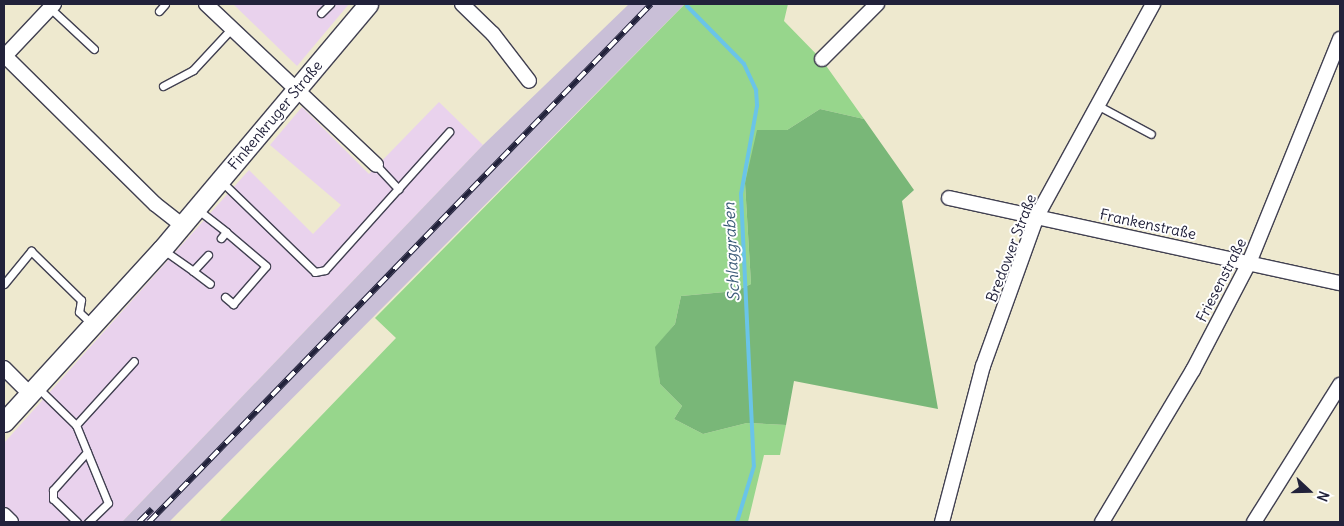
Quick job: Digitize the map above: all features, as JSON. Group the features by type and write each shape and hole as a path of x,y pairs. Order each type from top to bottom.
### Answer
{"street":[{"path":"206,4 376,166"},
{"name":"Finkenkruger Straße","path":"4,422 94,326 162,249 368,4"},
{"path":"462,4 493,34 529,81"},
{"path":"822,60 877,4"},
{"name":"Bredower Straße","path":"942,522 984,366 1037,216 1153,4"},
{"path":"52,6 5,56 120,171 182,225"},
{"name":"Friesenstraße","path":"1102,522 1193,370 1249,263 1340,39"},
{"name":"Frankenstraße","path":"949,198 1340,283"},
{"path":"4,368 33,391"},
{"path":"1254,522 1340,385"},
{"path":"4,515 11,522"}],"lane":[{"path":"159,11 165,4"},
{"path":"321,13 330,4"},
{"path":"52,6 94,49"},
{"path":"163,86 193,70 232,28"},
{"path":"1097,105 1151,134"},
{"path":"220,180 315,272 325,270 449,132"},
{"path":"376,166 398,189"},
{"path":"196,208 224,235 266,266 233,304 225,297"},
{"path":"162,249 210,284"},
{"path":"4,284 31,251 81,300 79,312 94,326"},
{"path":"193,271 208,254"},
{"path":"76,425 134,362"},
{"path":"33,391 76,425 108,503 88,522"},
{"path":"77,522 53,499 53,490 87,452"}],"shaded area":[{"path":"233,4 349,4 297,66"},
{"path":"629,4 685,4 169,522 122,522 483,145"},
{"path":"439,102 483,145 122,522 4,522 4,443 249,170 313,234 341,205 270,145 302,107 369,174"}],"green space":[{"path":"685,4 788,4 784,21 822,60 864,119 820,109 787,130 745,183 751,284 736,291 681,296 675,324 656,347 660,384 682,406 674,419 703,434 747,423 786,425 780,455 764,455 748,522 219,522 396,338 375,318"},
{"path":"820,109 864,119 914,190 902,201 938,409 794,381 786,425 747,423 703,434 674,419 682,406 660,384 655,347 675,324 681,296 736,291 751,284 745,183 757,130 787,130"}],"waterway":[{"name":"Schlaggraben","path":"687,6 744,64 756,90 757,106 741,194 754,466 737,522"}],"railway":[{"path":"149,522 651,4"},
{"path":"139,522 152,509"}]}
